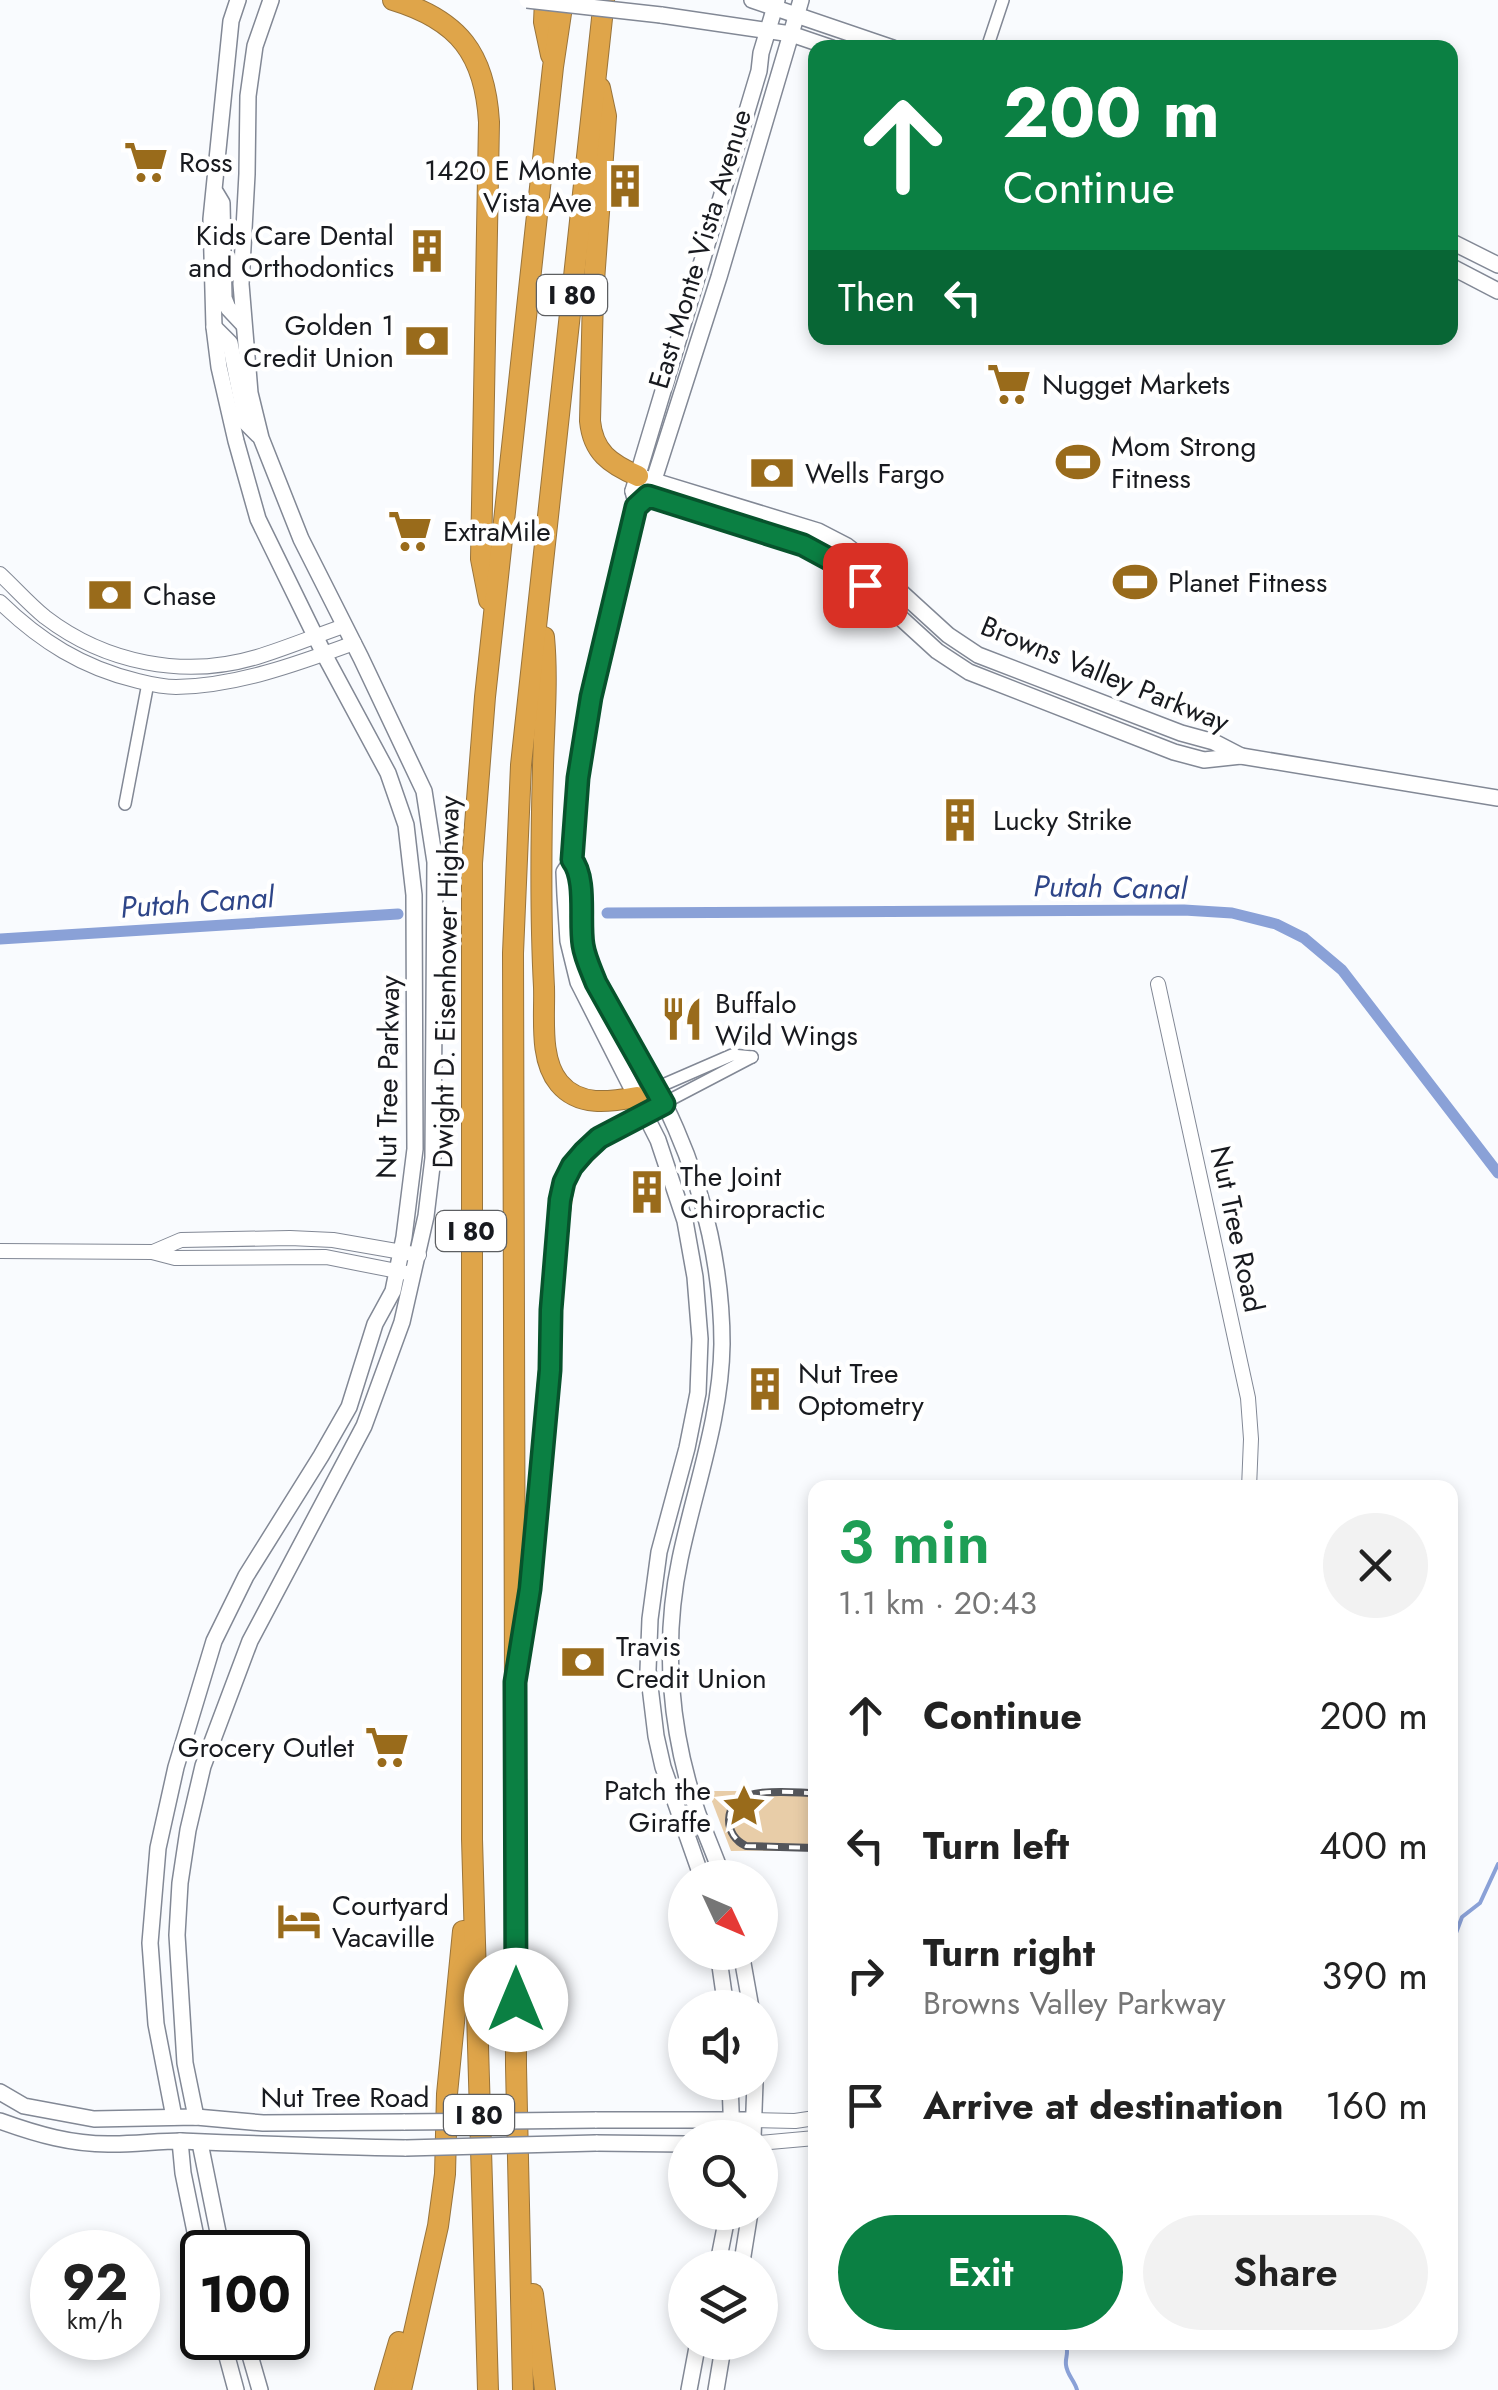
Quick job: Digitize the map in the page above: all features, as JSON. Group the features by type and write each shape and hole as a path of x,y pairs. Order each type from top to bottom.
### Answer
{"highway":[{"path":"394,0 426,12 454,32 476,60 487,94 481,559 493,624"},
{"path":"545,0 544,22 553,67"},
{"name":"Dwight D. Eisenhower Highway","path":"488,2390 472,1840 471,930 478,770 563,0"},
{"name":"I 80","path":"524,2390 516,2112 512,953 521,765 604,0"},
{"path":"596,68 606,116 593,294 591,436 597,449 642,490"},
{"path":"540,590 547,664 541,936 550,1066 556,1080 582,1099 650,1100"},
{"path":"515,1682 530,1589 564,1182 572,1166 599,1138 650,1100"},
{"path":"401,2390 438,2226 445,2174 448,2094 472,1840"},
{"path":"516,2112 545,2390"},
{"path":"385,2390 438,2226"}],"main road":[{"name":"Nut Tree Parkway","path":"196,2117 186,2063 178,1936 188,1830 203,1766 250,1641 364,1426 402,1322 415,1149 414,895 411,852 400,804 258,519 234,430 214,328 214,190 230,21 238,0"},
{"name":"Nut Tree Parkway","path":"271,0 254,46 248,96 240,284 250,393 261,438 301,539 424,791 435,862 434,1158 426,1216 410,1253"},
{"path":"527,0 661,14 808,40"},
{"path":"752,0 798,8 874,40"},
{"name":"East Monte Vista Avenue","path":"716,1860 679,1746 670,1662 672,1608 685,1535 707,1455 722,1344 713,1250 686,1154 584,997 568,941 564,872 572,860 578,778 596,674 699,269 776,4"},
{"name":"East Monte Vista Avenue","path":"642,490 693,358 798,8"},
{"path":"214,190 222,203 224,298 242,324"},
{"path":"719,204 722,225 710,264 719,276"},
{"path":"1458,245 1498,265"},
{"path":"693,358 691,334 706,282 699,269"},
{"path":"1458,270 1498,291"},
{"path":"214,328 230,343 246,423 261,438"},
{"name":"Browns Valley Parkway","path":"642,490 803,545 840,565 926,642 969,672 1174,752 1204,760 1240,756 1498,798"},
{"name":"Browns Valley Parkway","path":"642,490 788,520 834,538 869,563 968,650 1108,706 1214,742 1240,756"},
{"path":"871,591 882,586 912,614 929,619"},
{"path":"954,663 969,664 1011,681 1029,676 1029,696"},
{"path":"1029,696 1039,689 1096,708 1108,706"},
{"path":"1118,731 1128,728 1180,742 1188,735"},
{"name":"East Monte Vista Avenue","path":"650,1100 658,1140 685,1221 699,1329 698,1393 658,1552 648,1670 663,1767 695,1860"},
{"name":"Nut Tree Parkway","path":"174,2117 156,2024 150,1944 158,1848 176,1767 214,1642 246,1576 349,1407 375,1324 406,1273"},
{"path":"699,1329 709,1346 706,1408 714,1416"},
{"path":"685,1535 680,1520 701,1439 701,1430 692,1423"},
{"name":"Nut Tree Road","path":"0,2092 24,2106 94,2119 196,2117 263,2123 753,2120"},
{"path":"731,2100 732,2118"},
{"path":"753,2120 754,2100"},
{"name":"Nut Tree Road","path":"0,2121 65,2140 108,2144 180,2141 406,2148 668,2144"},
{"path":"180,2141 195,2230"},
{"path":"200,2143 218,2230"},
{"path":"228,2360 236,2390"},
{"path":"252,2360 260,2390"},
{"path":"689,2390 695,2360"},
{"path":"716,2390 721,2360"}],"street":[{"path":"990,40 1004,0"},
{"path":"0,574 34,608 64,630 88,644 137,661 181,667 218,665 256,657 344,626"},
{"path":"0,602 20,622 68,656 109,673 172,687 269,672 354,643"},
{"path":"125,804 148,683"},
{"name":"Nut Tree Road","path":"1158,984 1248,1398 1249,1480"},
{"path":"732,1055 752,1058 650,1100 732,1055"},
{"path":"152,1252 181,1240 290,1238 334,1240 410,1253"},
{"path":"0,1251 152,1252 175,1258 326,1257 406,1273"},
{"name":"Nut Tree Parkway","path":"174,2117 180,2141"},
{"name":"Nut Tree Parkway","path":"196,2117 200,2143"},
{"name":"Nut Tree Road","path":"778,2121 808,2119"},
{"path":"778,2141 808,2139"}],"shaded area":[{"path":"708,1791 808,1791 808,1850 731,1851"}],"waterway":[{"name":"Putah Canal","path":"607,913 1184,910 1232,913 1276,924 1304,938 1342,970 1498,1173"},
{"name":"Putah Canal","path":"0,939 398,914"},
{"path":"1458,1928 1462,1917 1480,1903 1498,1864"},
{"path":"1067,2350 1066,2365 1077,2390"}],"railway":[{"path":"808,1793 750,1795 732,1808 729,1820 734,1836 746,1846 808,1848"}],"place":[{"name":"Ross","path":"146,162"},
{"name":"1420 E Monte Vista Ave","path":"625,186"},
{"name":"Kids Care Dental and Orthodontics","path":"427,251"},
{"name":"Golden 1 Credit Union","path":"427,341"},
{"name":"Nugget Markets","path":"1009,384"},
{"name":"Mom Strong Fitness","path":"1078,462"},
{"name":"Wells Fargo","path":"772,473"},
{"name":"ExtraMile","path":"410,531"},
{"name":"Planet Fitness","path":"1135,582"},
{"name":"Chase","path":"110,595"},
{"name":"Lucky Strike","path":"960,820"},
{"name":"Buffalo Wild Wings","path":"682,1019"},
{"name":"The Joint Chiropractic","path":"647,1192"},
{"name":"Nut Tree Optometry","path":"765,1389"},
{"name":"Travis Credit Union","path":"583,1662"},
{"name":"Grocery Outlet","path":"387,1747"},
{"name":"Patch the Giraffe","path":"744,1806"},
{"name":"Courtyard Vacaville","path":"299,1921"}],"route":[{"path":"516,2000 515,1682 530,1589 550,1370 560,1200 572,1166 599,1138 664,1104 588,962 582,935 580,870 572,860 578,778 591,697 636,507 648,496 803,545 840,565 865,585"}]}
